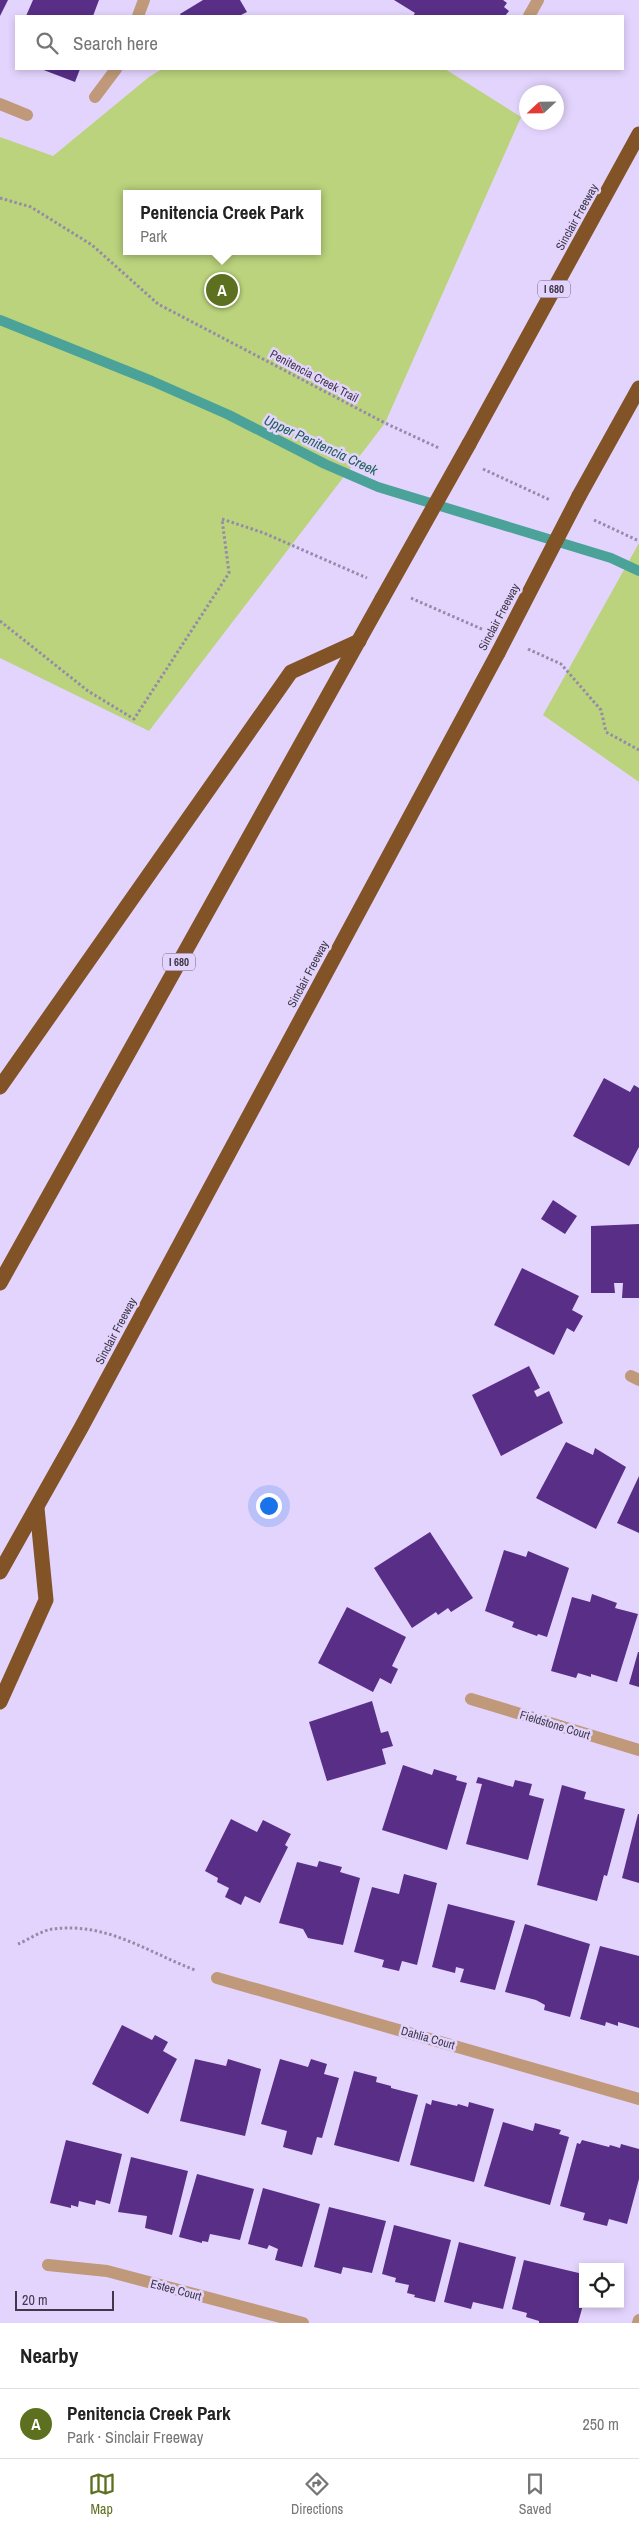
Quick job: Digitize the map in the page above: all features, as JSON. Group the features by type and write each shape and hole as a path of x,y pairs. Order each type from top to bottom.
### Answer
{"highway":[{"name":"Sinclair Freeway","path":"0,1283 469,444 639,134"},
{"name":"Sinclair Freeway","path":"0,1572 37,1508 498,653 579,496 639,388"},
{"path":"0,1087 18,1058 291,672 359,641"},
{"path":"0,1702 46,1600 37,1508"}],"street":[{"path":"138,15 144,0"},
{"path":"530,15 538,0"},
{"path":"95,97 115,70"},
{"path":"0,104 27,115"},
{"name":"Fieldstone Court","path":"471,1699 639,1750"},
{"name":"Dahlia Court","path":"217,1978 639,2098"},
{"name":"Estee Court","path":"48,2265 107,2271 303,2323"}],"path":[{"name":"Penitencia Creek Trail","path":"0,198 31,207 92,244 158,304 385,423 448,452"},
{"path":"475,465 556,503"},
{"path":"0,621 88,692 134,719 229,573 222,519 264,533 372,580"},
{"path":"592,520 639,541"},
{"path":"408,596 489,632"},
{"path":"525,648 561,664 601,710 606,732 639,750"},
{"path":"18,1944 52,1929 96,1930 138,1943 166,1959 217,1978"}],"green space":[{"path":"160,70 447,70 519,116 519,122 385,423 149,731 0,658 0,137 53,156 149,77"},
{"path":"639,543 639,782 543,715"}],"building":[{"path":"0,0 8,0 0,16"},
{"path":"33,0 99,0 93,15 26,15"},
{"path":"203,0 240,0 247,12 241,15 180,14"},
{"path":"394,0 503,0 507,3 504,7 509,11 506,15 414,15 415,13"},
{"path":"44,70 80,70 75,82"},
{"path":"604,1078 630,1092 634,1085 639,1088 639,1147 629,1166 573,1136"},
{"path":"553,1200 577,1216 565,1234 541,1219"},
{"path":"639,1224 639,1298 622,1298 623,1283 614,1283 615,1293 591,1293 591,1226"},
{"path":"522,1268 579,1296 572,1310 583,1316 574,1332 567,1328 554,1355 494,1325"},
{"path":"529,1366 540,1388 534,1391 537,1397 549,1391 563,1423 501,1456 472,1395"},
{"path":"566,1442 593,1455 595,1448 626,1467 596,1529 536,1498"},
{"path":"639,1476 639,1533 617,1523"},
{"path":"430,1532 473,1598 451,1612 448,1608 438,1615 436,1612 412,1628 374,1568"},
{"path":"504,1550 526,1557 528,1551 569,1568 547,1637 538,1634 537,1636 512,1627 514,1622 485,1611"},
{"path":"592,1594 617,1603 615,1608 638,1614 617,1682 591,1674 591,1677 578,1673 576,1678 551,1671 572,1597 590,1602"},
{"path":"347,1607 406,1637 392,1666 398,1669 391,1684 380,1678 373,1692 318,1663"},
{"path":"639,1652 639,1687 629,1684"},
{"path":"372,1701 381,1733 388,1731 393,1746 382,1749 386,1764 327,1781 309,1722"},
{"path":"403,1765 432,1775 434,1769 457,1776 456,1780 467,1783 447,1850 382,1830"},
{"path":"478,1777 513,1787 515,1780 532,1784 529,1795 544,1799 528,1860 466,1844 482,1784 476,1783"},
{"path":"562,1785 586,1792 584,1799 625,1809 607,1876 604,1875 597,1901 537,1885"},
{"path":"639,1814 639,1883 622,1878"},
{"path":"231,1819 257,1832 263,1820 291,1834 285,1845 288,1847 260,1903 245,1896 241,1905 225,1897 229,1888 217,1882 218,1878 205,1871"},
{"path":"319,1861 342,1867 340,1872 360,1878 343,1945 308,1938 303,1929 279,1923 297,1862 317,1867"},
{"path":"404,1874 437,1883 417,1965 402,1961 399,1971 382,1967 384,1960 354,1952 372,1887 399,1894"},
{"path":"448,1904 515,1921 495,1990 460,1982 464,1969 456,1967 455,1973 432,1967"},
{"path":"525,1924 590,1944 570,2017 544,2010 545,2005 536,2000 505,1992"},
{"path":"600,1946 639,1956 639,2028 618,2022 618,2026 606,2022 605,2026 580,2019"},
{"path":"122,2025 152,2040 155,2035 168,2042 163,2051 177,2059 148,2114 92,2084"},
{"path":"195,2059 226,2066 228,2059 261,2069 245,2136 180,2121"},
{"path":"280,2059 308,2067 311,2059 327,2064 324,2074 339,2078 322,2138 317,2137 312,2155 283,2147 287,2131 261,2124"},
{"path":"354,2071 377,2077 376,2082 391,2086 391,2088 418,2095 399,2162 334,2145"},
{"path":"432,2100 468,2107 469,2102 494,2109 474,2182 410,2165 426,2103 431,2105"},
{"path":"503,2122 533,2131 535,2123 561,2130 559,2134 569,2137 550,2205 484,2186"},
{"path":"66,2140 122,2154 110,2204 96,2200 95,2205 79,2201 78,2207 71,2205 71,2208 50,2203"},
{"path":"582,2140 609,2147 610,2145 620,2148 621,2144 639,2149 639,2179 627,2224 609,2219 607,2226 583,2220 585,2213 560,2206 577,2143 580,2144"},
{"path":"131,2157 188,2171 172,2235 145,2228 147,2216 118,2212"},
{"path":"197,2174 254,2189 240,2240 210,2234 208,2242 202,2241 202,2243 179,2237"},
{"path":"263,2188 320,2204 302,2267 275,2260 278,2249 269,2245 267,2249 248,2244"},
{"path":"329,2207 386,2221 372,2273 343,2267 341,2274 314,2267"},
{"path":"394,2225 451,2240 435,2302 414,2297 415,2295 407,2293 409,2285 395,2282 396,2278 382,2274"},
{"path":"459,2242 516,2257 503,2309 473,2302 471,2309 444,2302"},
{"path":"524,2260 579,2273 579,2308 582,2308 578,2323 539,2323 539,2321 526,2317 527,2313 512,2309"}],"waterway":[{"name":"Upper Penitencia Creek","path":"0,320 152,381 229,415 325,464 378,487 611,558 639,571"}],"place":[{"name":"Penitencia Creek Park","path":"222,290"}]}
